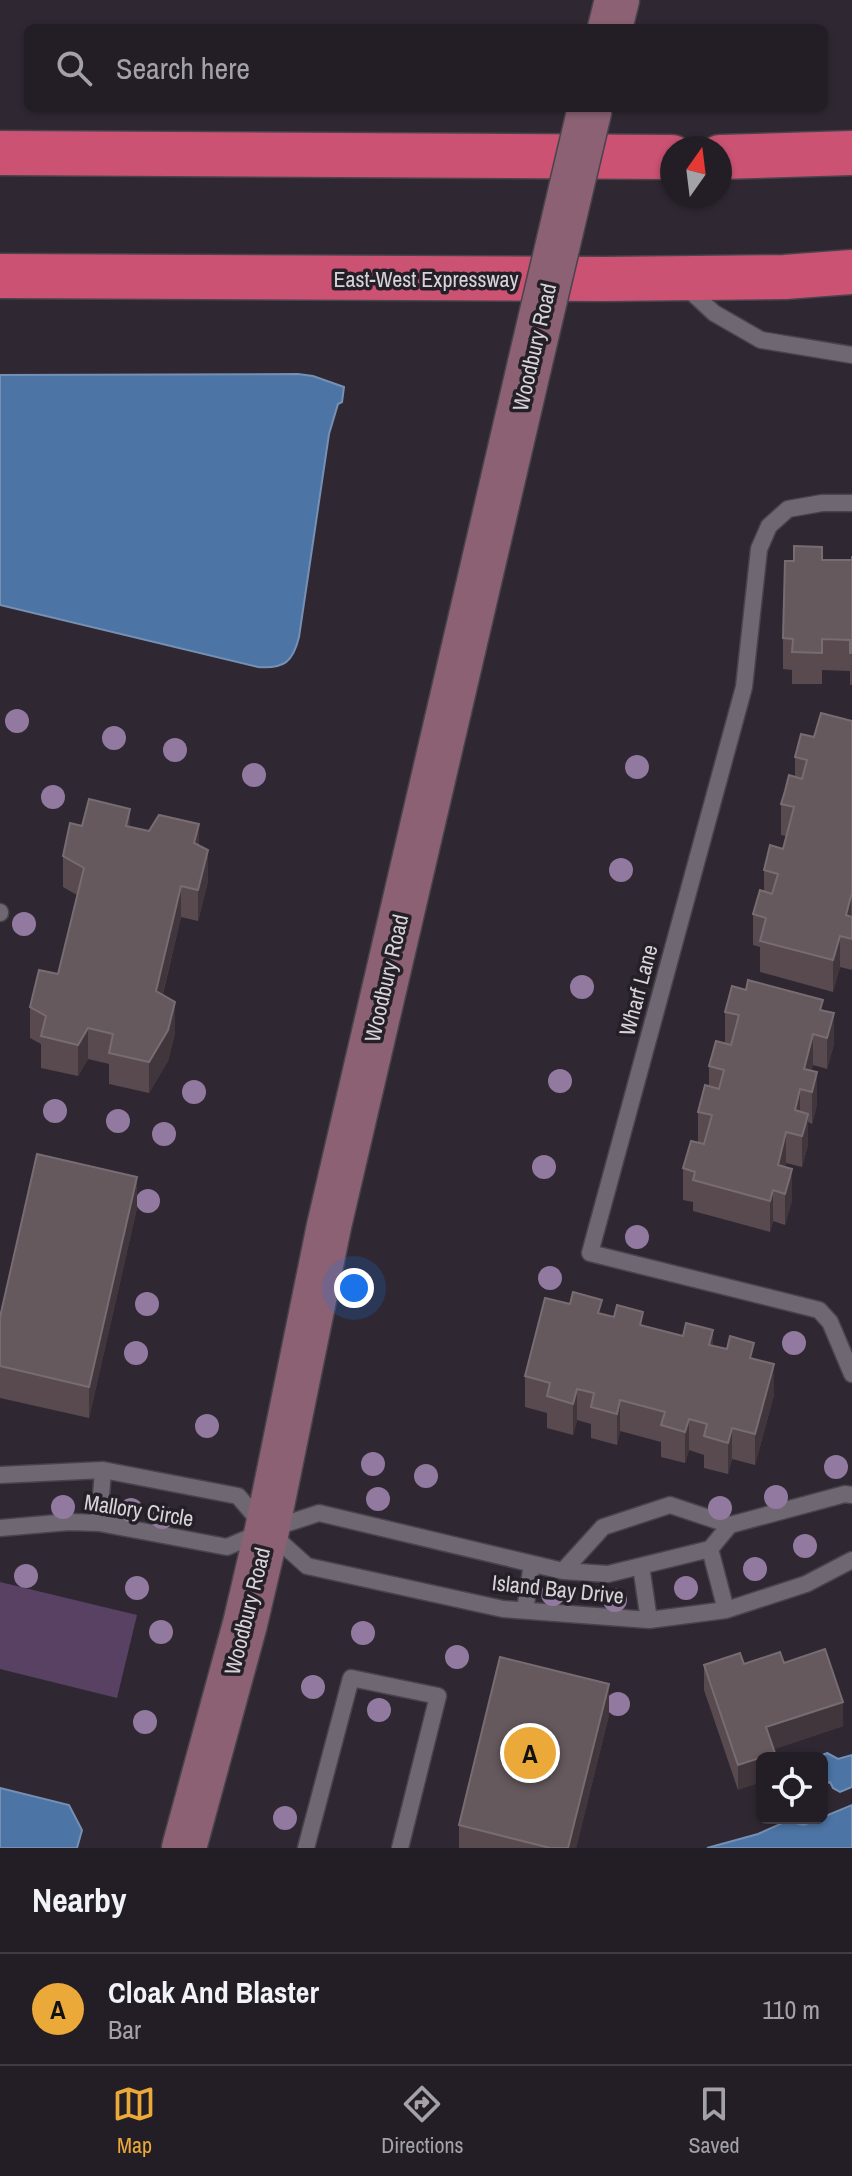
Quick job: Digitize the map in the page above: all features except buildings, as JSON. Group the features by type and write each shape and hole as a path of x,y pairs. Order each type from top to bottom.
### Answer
{"highway":[{"path":"0,153 660,157"},
{"path":"732,157 852,153"},
{"name":"East-West Expressway","path":"0,276 676,278 785,277 852,272"}],"street":[{"path":"611,24 617,0"},
{"name":"Woodbury Road","path":"184,1848 245,1624 267,1530 333,1210 589,112"}],"lane":[{"path":"676,278 714,313 761,340 852,355"},
{"name":"Wharf Lane","path":"852,503 822,503 788,509 769,526 759,549 744,687 590,1253 819,1310 830,1322 852,1374"},
{"path":"99,1523 103,1470"},
{"name":"Island Bay Drive","path":"0,1475 103,1470 238,1496 267,1530 307,1566 503,1609 649,1620 726,1610 806,1584 852,1560"},
{"path":"563,1571 603,1527 670,1505 730,1525 845,1494 852,1495"},
{"name":"Mallory Circle","path":"0,1528 69,1522 99,1523 227,1547 319,1513 563,1571 608,1574 710,1549"},
{"path":"726,1610 710,1549 730,1525"},
{"path":"525,1610 532,1564"},
{"path":"641,1566 649,1620"},
{"path":"306,1848 351,1678 438,1696 400,1848"}],"shaded area":[{"path":"0,1582 137,1615 117,1698 0,1669"}],"water":[{"path":"298,374 344,387 342,402 338,404 329,434 299,637 294,653 286,662 275,667 258,667 0,605 0,375"},
{"path":"828,1754 838,1759 852,1755 852,1787 840,1792 830,1782"},
{"path":"0,1788 69,1805 82,1830 77,1848 0,1848"},
{"path":"852,1805 852,1848 707,1848 758,1834 780,1824 828,1824 828,1815"}],"place":[{"name":"Cloak And Blaster","path":"530,1753"}]}
